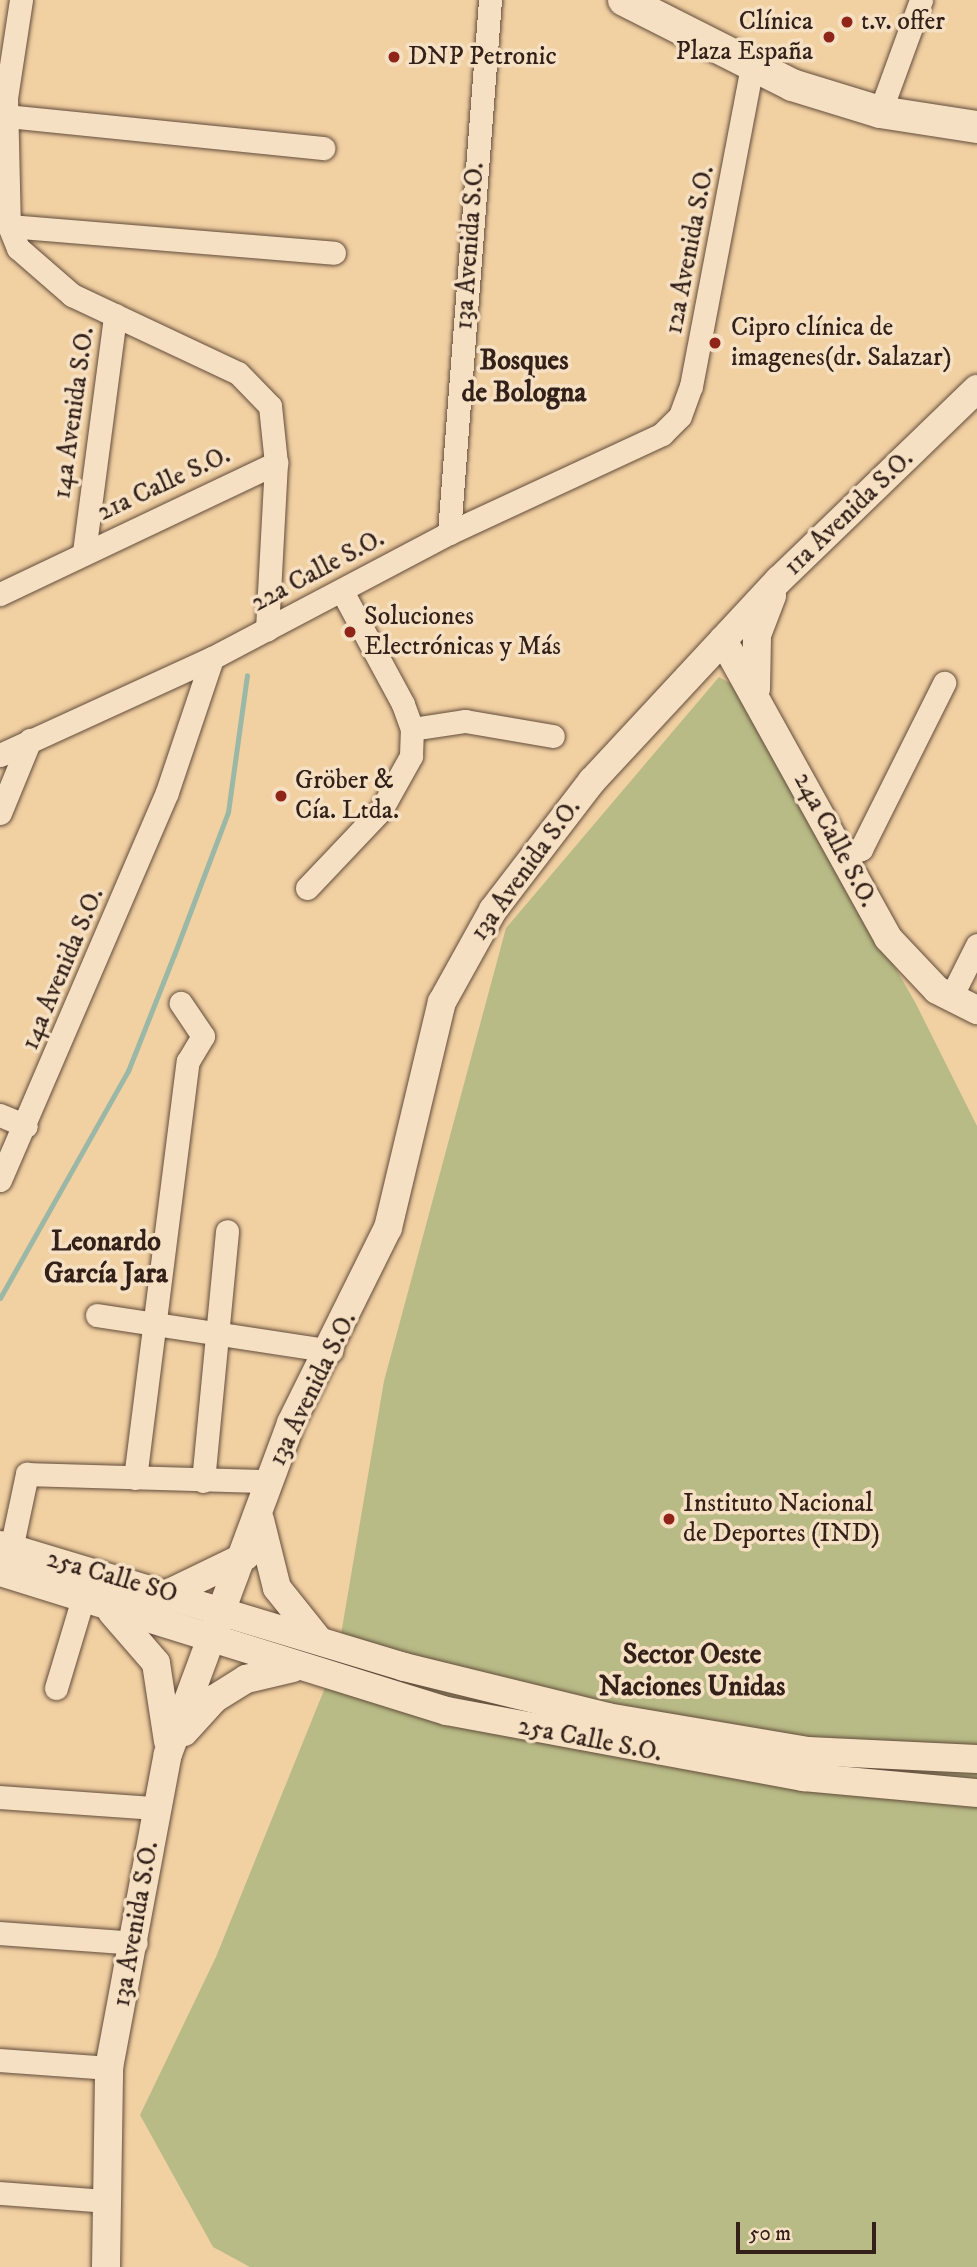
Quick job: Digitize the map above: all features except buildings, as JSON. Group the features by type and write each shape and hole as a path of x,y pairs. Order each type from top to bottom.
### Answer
{"main road":[{"path":"624,0 752,67 880,111 977,127"}],"street":[{"name":"14a Avenida S.O.","path":"20,0 7,116 4,192 9,226 18,248 42,272 115,315 84,552"},
{"name":"13a Avenida S.O.","path":"449,533 490,0"},
{"path":"880,111 921,0"},
{"name":"12a Avenida S.O.","path":"662,434 680,416 691,386 752,67"},
{"path":"7,116 323,148"},
{"path":"9,226 334,253"},
{"path":"115,315 256,386 270,406 276,463 267,630"},
{"name":"11a Avenida S.O.","path":"723,640 779,580 977,389"},
{"name":"22a Calle S.O.","path":"0,755 212,659 449,533 662,434"},
{"name":"21a Calle S.O.","path":"0,594 276,463"},
{"path":"755,689 757,635 779,580"},
{"path":"307,888 382,810 411,756 412,729 342,591"},
{"name":"13a Avenida S.O.","path":"106,2267 109,2068 135,1943 155,1808 168,1754 246,1556 259,1518 267,1481 388,1228 442,1002 466,953 566,812 723,640"},
{"name":"24a Calle S.O.","path":"723,640 755,689 888,938 923,978 977,1010"},
{"name":"14a Avenida S.O.","path":"0,1180 26,1126 167,792 212,659"},
{"path":"843,857 861,849 944,683"},
{"path":"412,729 466,721 553,736"},
{"path":"0,813 30,740"},
{"path":"951,997 977,945"},
{"path":"135,1478 188,1061 203,1037 181,1003"},
{"path":"0,1115 26,1126"},
{"path":"203,1481 227,1231"},
{"path":"97,1315 331,1351"},
{"path":"4,1555 27,1474 267,1481"},
{"path":"259,1518 277,1588 321,1642"},
{"name":"25a Calle SO","path":"4,1555 169,1593 223,1610"},
{"name":"25a Calle SO","path":"4,1555 94,1602 211,1640"},
{"path":"169,1593 246,1556"},
{"path":"56,1688 94,1602 139,1636 156,1663 165,1688 168,1754"},
{"name":"25a Calle S.O.","path":"223,1610 321,1642 607,1717 806,1764 977,1759"},
{"name":"25a Calle S.O.","path":"211,1640 492,1721 806,1764 977,1793"},
{"path":"168,1754 198,1713 228,1689 272,1669 309,1669"},
{"path":"0,1797 155,1808"},
{"path":"0,1933 135,1943"},
{"path":"0,2060 109,2068"},
{"path":"0,2193 107,2201"}],"green space":[{"name":"Instituto Nacional de Deportes (IND)","path":"719,677 733,685 915,1002 977,1126 977,2267 250,2267 213,2247 140,2115 216,1957 337,1658 384,1381 506,928"}],"waterway":[{"path":"0,1298 128,1071 174,955 228,812 247,675"}],"place":[{"name":"t.v. offer","path":"847,22"},
{"name":"Clínica Plaza España","path":"829,37"},
{"name":"DNP Petronic","path":"394,57"},
{"name":"Cipro clínica de imagenes(dr. Salazar)","path":"715,343"},
{"name":"Soluciones Electrónicas y Más","path":"350,632"},
{"name":"Gröber & Cía. Ltda.","path":"281,796"},
{"name":"Instituto Nacional de Deportes (IND)","path":"669,1519"}],"district":[{"name":"Bosques de Bologna","path":"524,377"},
{"name":"Leonardo García Jara","path":"106,1258"},
{"name":"Sector Oeste Naciones Unidas","path":"692,1671"}]}
